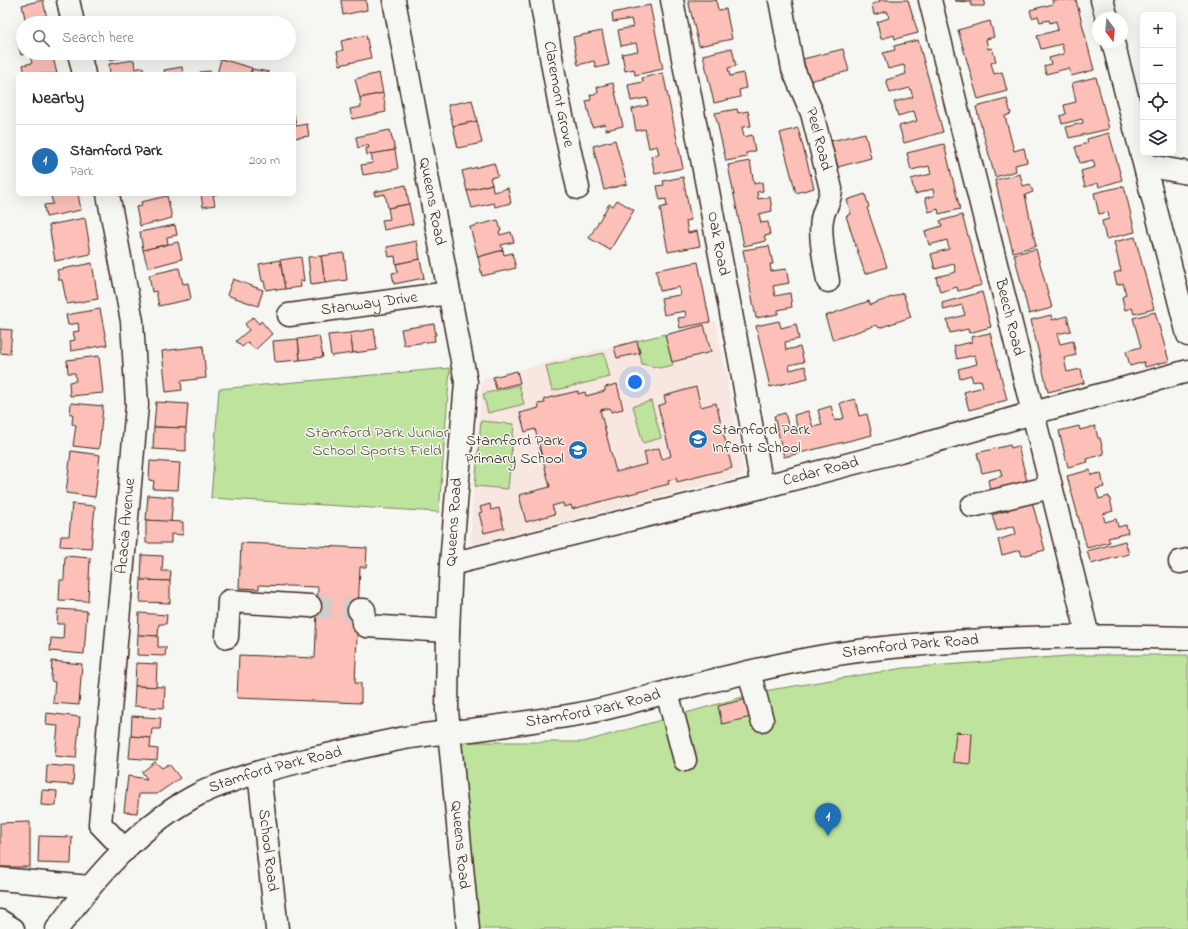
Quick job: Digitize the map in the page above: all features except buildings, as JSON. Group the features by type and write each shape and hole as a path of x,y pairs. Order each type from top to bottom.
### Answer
{"street":[{"path":"68,0 71,16"},
{"name":"Queens Road","path":"394,0 466,382 451,564 447,710 468,929"},
{"name":"Claremont Grove","path":"541,0 560,107 578,188"},
{"name":"Oak Road","path":"672,0 742,366 762,487"},
{"name":"Peel Road","path":"780,0 790,58 796,77 812,113 831,189 830,201 822,218 821,230 828,281"},
{"name":"Beech Road","path":"930,0 1088,636"},
{"path":"1102,0 1105,12"},
{"path":"1115,48 1145,165 1179,265 1188,335"},
{"path":"81,60 84,72"},
{"path":"1145,165 1188,173"},
{"name":"Acacia Avenue","path":"108,196 132,321 137,405 100,824 125,850"},
{"name":"Stanway Drive","path":"289,315 449,293"},
{"name":"Cedar Road","path":"451,564 762,487 900,451 1033,412 1188,371"},
{"path":"972,506 1051,487"},
{"path":"227,637 229,601 310,606"},
{"path":"363,618 448,631"},
{"name":"Stamford Park Road","path":"57,929 90,887 150,826 189,800 230,781 259,772 404,738 578,714 749,672 809,659 876,649 1015,637 1088,636 1188,638"},
{"path":"749,672 762,720"},
{"path":"667,692 685,760"},
{"name":"School Road","path":"259,772 277,929"},
{"path":"0,879 90,887"},
{"path":"0,921 13,929"}],"shaded area":[{"path":"716,321 744,471 742,475 480,543 471,544 472,506 482,379"}],"green space":[{"path":"665,334 673,365 660,368 642,364 637,341"},
{"path":"604,353 610,377 552,391 546,366"},
{"name":"Stamford Park Junior School Sports Field","path":"450,368 439,512 211,498 219,389"},
{"path":"519,385 524,404 488,413 483,394"},
{"path":"651,401 661,438 643,443 633,406"},
{"path":"481,421 514,424 508,489 475,486"},
{"path":"1082,655 1188,655 1188,929 476,929 461,742 583,742 764,691 904,668"}],"tunnel":[{"path":"310,606 359,610"}],"place":[{"name":"Stamford Park Infant School","path":"698,439"},
{"name":"Stamford Park Primary School","path":"578,450"},
{"name":"Stamford Park","path":"828,836"}]}
